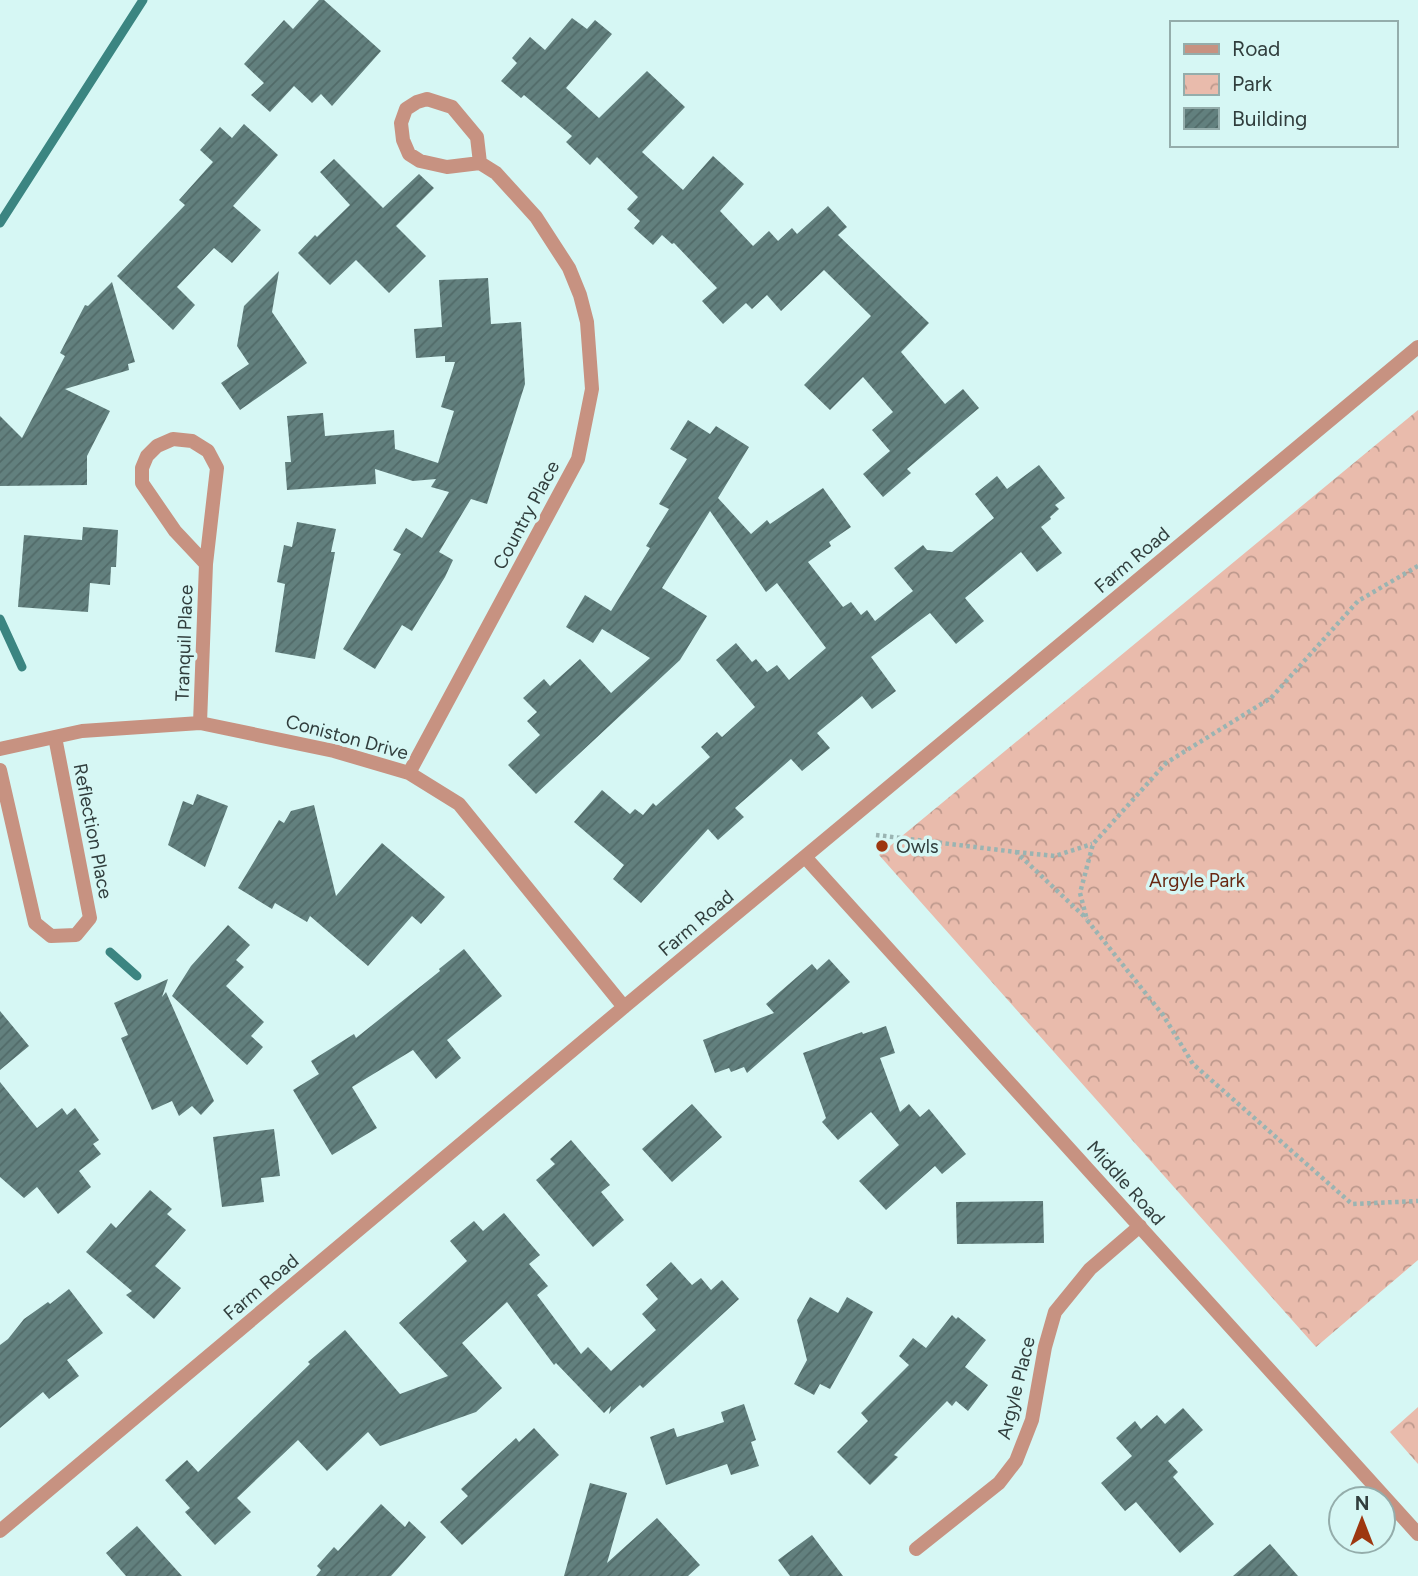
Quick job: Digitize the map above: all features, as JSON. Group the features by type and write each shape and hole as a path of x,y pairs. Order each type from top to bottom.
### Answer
{"street":[{"path":"427,99 452,107 477,137 480,163 447,167 420,161 409,153 403,140 401,123 406,109 427,99"},
{"name":"Country Place","path":"409,773 578,459 592,389 587,322 569,268 536,216 496,173 480,163"},
{"name":"Farm Road","path":"0,1531 624,1007 1418,347"},
{"name":"Tranquil Place","path":"200,723 206,564 217,468 208,451 192,441 173,439 157,446 146,456 142,468 142,483 175,531 206,564"},
{"name":"Coniston Drive","path":"0,749 82,731 200,723 334,751 409,773 459,804 624,1007"},
{"name":"Reflection Place","path":"0,770 34,923 51,936 76,935 90,918 55,737"},
{"name":"Middle Road","path":"805,857 1418,1534"},
{"name":"Argyle Place","path":"916,1549 999,1483 1016,1461 1032,1420 1045,1347 1055,1312 1090,1269 1140,1226"}],"path":[{"path":"1087,920 1080,893 1093,844 1166,763 1271,698 1358,601 1418,566"},
{"path":"876,835 1055,856 1093,844"},
{"path":"1016,852 1087,920 1163,1015 1193,1064 1352,1204 1418,1200"}],"green space":[{"name":"Argyle Park","path":"1418,410 1418,1260 1316,1347 879,855"},
{"path":"1418,1407 1418,1464 1390,1432"}],"building":[{"path":"319,0 324,0 381,51 332,106 321,94 312,103 294,86 270,112 251,95 264,83 244,64 284,20 293,29"},
{"path":"572,18 587,29 595,20 612,34 566,88 599,118 647,71 685,107 642,152 683,190 713,156 744,184 720,211 753,246 769,231 778,241 792,228 797,234 828,206 847,227 838,235 929,323 901,352 945,404 963,389 979,408 907,469 911,473 883,497 863,474 890,451 872,430 893,412 863,377 830,410 804,385 871,316 824,270 781,311 767,295 752,309 746,303 723,324 702,301 717,288 674,243 662,235 653,245 634,228 640,221 627,209 638,197 597,157 590,165 566,142 572,136 524,95 521,98 501,81 517,63 512,58 530,37 545,50"},
{"path":"244,124 278,155 233,206 261,230 232,263 214,248 177,287 195,305 173,330 117,276 185,205 179,200 213,162 200,150 220,127 232,138"},
{"path":"334,159 383,208 419,174 434,188 396,226 426,256 389,293 356,260 330,285 298,253 350,205 320,172"},
{"path":"279,271 272,312 307,363 240,410 221,383 249,364 237,346 244,306"},
{"path":"488,278 491,324 521,322 525,384 487,504 471,499 439,552 453,560 445,577 412,631 402,625 375,669 343,649 401,554 393,550 406,528 422,538 449,492 431,487 436,479 413,481 375,469 376,484 287,490 285,462 291,462 287,416 323,413 325,436 394,430 395,449 438,463 454,411 441,407 455,362 445,362 445,356 416,358 414,329 442,327 439,280"},
{"path":"112,282 135,362 128,364 129,370 65,389 110,411 87,456 87,485 0,486 0,416 22,438 65,356 60,353 85,305 88,306"},
{"path":"688,420 710,434 716,426 749,447 718,498 751,534 767,520 770,524 823,488 851,527 829,542 831,546 808,562 843,607 851,602 861,615 867,610 875,621 913,591 894,568 923,545 927,550 952,552 994,518 975,494 997,476 1007,489 1039,465 1065,498 1055,505 1059,509 1041,527 1062,553 1037,572 1021,552 965,598 984,621 956,644 930,613 871,657 896,691 872,709 862,696 817,733 830,748 802,771 791,759 735,808 744,817 718,840 708,829 641,903 613,879 624,865 574,822 602,790 630,814 635,809 643,815 653,803 656,806 710,757 701,747 717,732 722,737 755,707 716,660 736,643 752,662 756,659 767,672 777,665 789,680 826,648 777,583 766,592 710,511 662,588 707,616 680,660 536,794 508,765 540,735 527,721 537,712 523,698 544,679 550,686 580,659 611,693 650,658 602,629 593,643 566,627 585,595 611,611 650,548 646,546 669,509 659,504 687,459 670,449"},
{"path":"297,522 336,529 331,552 335,552 315,659 275,652 285,584 277,582 284,545 292,547"},
{"path":"83,527 118,530 116,567 111,567 110,585 90,583 88,612 18,607 24,535 82,540"},
{"path":"197,794 228,806 205,867 168,845 183,801 193,805"},
{"path":"314,805 336,896 382,843 445,897 421,924 412,916 368,966 310,916 307,922 275,903 272,909 238,888 279,820 284,823 291,811"},
{"path":"228,925 250,945 236,960 244,967 226,986 264,1022 251,1036 263,1047 247,1065 172,996 191,966"},
{"path":"464,949 502,996 447,1040 461,1058 436,1079 413,1050 352,1087 377,1128 332,1155 293,1090 319,1074 311,1061 354,1034 356,1038"},
{"path":"829,959 850,982 747,1073 744,1067 731,1072 729,1068 715,1073 703,1040 774,1013 766,1004 812,964 817,970"},
{"path":"168,979 162,997 166,992 214,1101 201,1115 192,1106 179,1116 172,1101 152,1110 121,1038 128,1035 114,1003"},
{"path":"0,1011 29,1046 0,1070"},
{"path":"886,1026 895,1053 880,1058 900,1112 909,1104 920,1117 929,1109 966,1154 942,1174 935,1166 886,1210 859,1181 899,1145 871,1112 838,1140 822,1122 826,1118 803,1053"},
{"path":"0,1082 37,1128 62,1108 67,1115 75,1108 99,1140 93,1144 101,1154 79,1171 91,1187 58,1214 37,1187 24,1198 0,1177"},
{"path":"692,1104 722,1137 672,1182 642,1149"},
{"path":"274,1129 280,1176 261,1178 264,1202 222,1207 213,1137"},
{"path":"571,1140 610,1185 601,1192 624,1220 593,1247 536,1180 555,1164 550,1159"},
{"path":"150,1190 172,1209 167,1214 186,1230 155,1266 181,1288 154,1319 126,1295 132,1291 86,1252 111,1223 116,1228"},
{"path":"1043,1201 1044,1243 957,1244 956,1202"},
{"path":"504,1213 540,1255 529,1264 548,1286 537,1295 581,1354 588,1347 611,1371 656,1330 642,1314 658,1299 646,1285 671,1262 692,1285 701,1278 711,1290 722,1280 739,1299 643,1388 640,1385 609,1414 611,1406 604,1413 556,1363 554,1365 507,1302 462,1343 502,1388 476,1412 380,1446 368,1432 327,1471 298,1440 237,1498 251,1512 215,1545 185,1512 190,1508 165,1480 187,1460 198,1472 310,1364 308,1362 345,1330 400,1394 448,1376 399,1323 467,1261 450,1241 474,1221 483,1231"},
{"path":"69,1289 103,1333 67,1360 79,1376 49,1399 43,1392 0,1428 0,1345 24,1319"},
{"path":"810,1297 838,1313 847,1297 873,1312 830,1389 820,1384 814,1395 794,1384 807,1360 797,1320"},
{"path":"952,1315 986,1340 965,1367 988,1385 968,1411 956,1401 952,1406 947,1401 894,1455 898,1457 870,1485 837,1452 868,1421 861,1413 909,1365 899,1356 913,1338 926,1348"},
{"path":"744,1404 756,1440 751,1442 759,1466 731,1475 727,1464 666,1485 650,1437 674,1428 677,1437 724,1422 721,1412"},
{"path":"1183,1408 1203,1430 1168,1461 1178,1472 1173,1477 1214,1524 1180,1553 1136,1502 1125,1511 1101,1483 1132,1456 1116,1438 1135,1421 1141,1429 1157,1415 1165,1424"},
{"path":"534,1428 559,1455 462,1545 440,1522 468,1496 461,1489 516,1438 519,1442"},
{"path":"590,1483 627,1493 607,1563 657,1518 700,1565 688,1576 564,1576"},
{"path":"381,1504 405,1527 409,1521 426,1537 391,1576 316,1576 321,1570 317,1566 334,1547 338,1551"},
{"path":"137,1526 182,1576 126,1576 106,1553"},
{"path":"812,1535 843,1576 790,1576 778,1560"},
{"path":"1270,1544 1298,1576 1233,1576"}],"waterway":[{"path":"0,223 143,0"},
{"path":"0,619 22,667"},
{"path":"110,952 137,976"}],"place":[{"name":"Owls","path":"882,846"}]}
